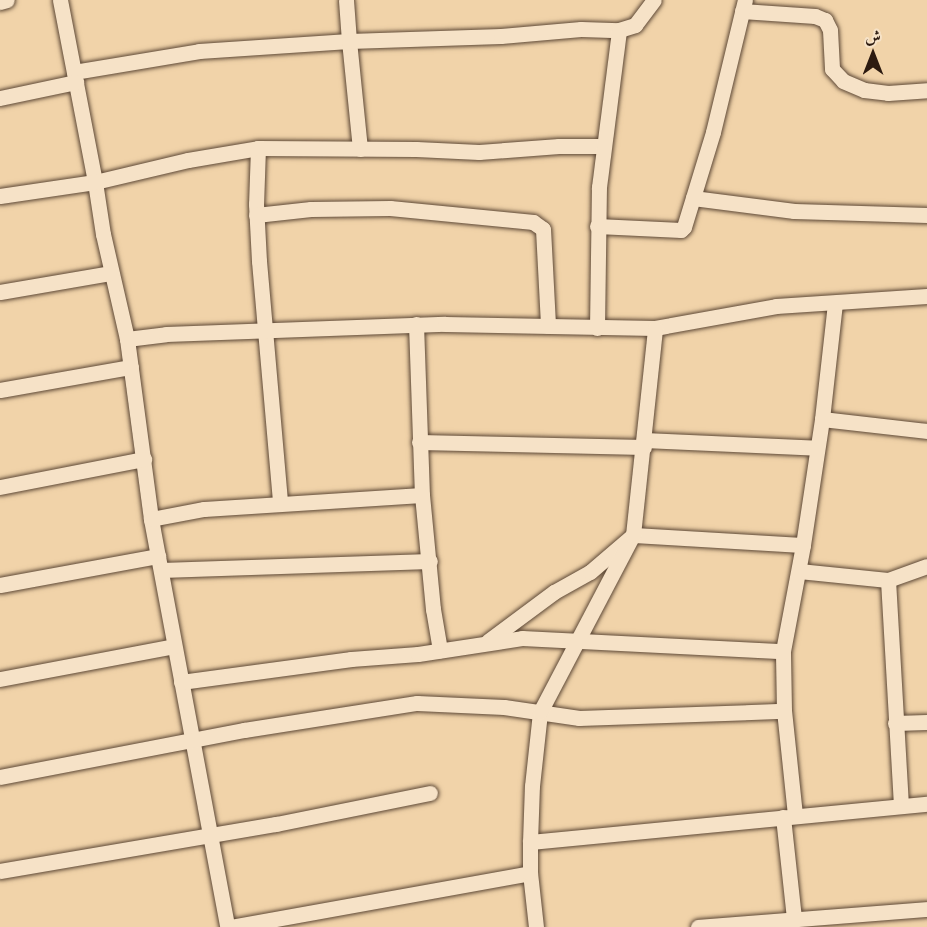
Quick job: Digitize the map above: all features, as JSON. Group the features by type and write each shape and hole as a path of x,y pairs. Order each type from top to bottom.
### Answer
{"street":[{"path":"0,2 8,0"},
{"path":"60,0 111,273 127,339 151,519 229,927 530,873"},
{"path":"346,0 360,149"},
{"path":"0,98 75,77 199,51 349,41 501,36 581,29 619,30 635,25 654,0"},
{"path":"597,226 681,230 684,227 712,132 744,6 815,16 825,20 830,30 832,69 843,81 864,90 888,93 927,90"},
{"path":"597,328 597,226 603,146 619,30"},
{"path":"0,196 95,182 188,160 258,148 416,148 479,152 559,146 603,146"},
{"path":"258,148 256,215 280,503"},
{"path":"693,198 794,211 927,215"},
{"path":"256,215 311,209 390,208 533,222 543,229 548,326"},
{"path":"0,292 111,273"},
{"path":"127,339 166,334 416,324 656,328 776,306 927,296"},
{"path":"794,919 783,651 799,571 822,418 835,303"},
{"path":"416,324 422,495 433,609 440,650"},
{"path":"536,927 530,873 530,842 532,786 540,712 580,640 633,535 656,328"},
{"path":"0,390 131,367"},
{"path":"822,418 927,431"},
{"path":"419,442 817,448"},
{"path":"0,487 144,459"},
{"path":"151,519 204,509 422,495"},
{"path":"487,642 554,592 604,562 633,535 803,545"},
{"path":"0,585 159,563 430,561"},
{"path":"799,571 888,580 927,567"},
{"path":"888,580 901,806"},
{"path":"181,682 522,638 783,651"},
{"path":"0,680 174,646"},
{"path":"0,777 192,739 417,703 540,712 579,718 784,711"},
{"path":"895,723 927,722"},
{"path":"0,871 210,833 276,824 430,793"},
{"path":"530,842 927,804"},
{"path":"698,927 927,909"}]}
